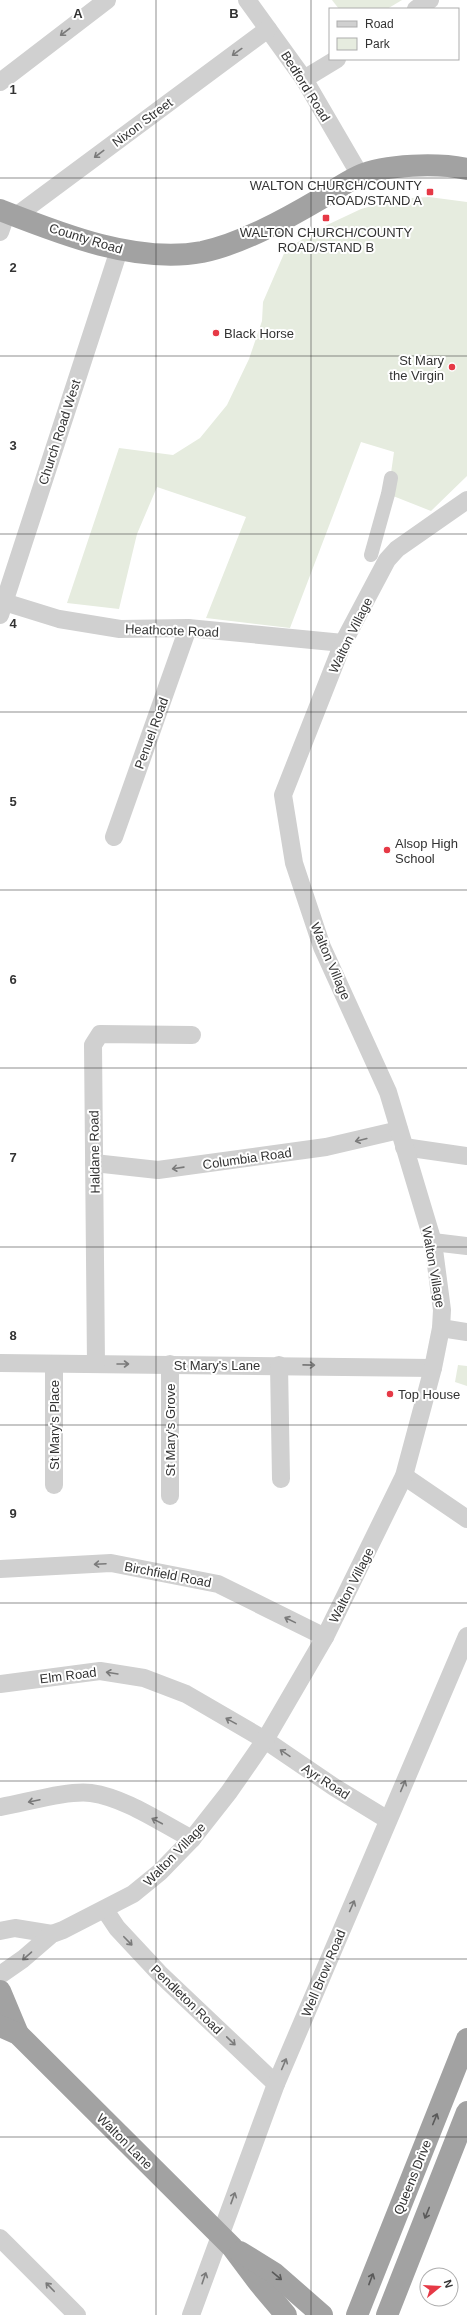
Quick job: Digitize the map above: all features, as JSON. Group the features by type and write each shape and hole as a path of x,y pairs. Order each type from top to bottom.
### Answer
{"highway":[{"name":"County Road","path":"6,218 119,250 162,256 202,252 244,238 296,213 360,176 419,165 467,169"},
{"name":"Walton Lane","path":"0,1991 9,2030 226,2241 286,2315"},
{"name":"Queens Drive","path":"357,2315 467,2039"},
{"name":"Queens Drive","path":"387,2315 467,2112"},
{"name":"Walton Lane","path":"226,2241 274,2273 322,2315"}],"street":[{"path":"0,82 107,0"},
{"name":"Bedford Road","path":"247,0 304,79 360,176"},
{"path":"418,8 430,0"},
{"name":"Nixon Street","path":"6,218 268,29"},
{"path":"304,79 334,60"},
{"name":"Church Road West","path":"2,608 119,250"},
{"path":"371,554 391,478"},
{"name":"Walton Village","path":"0,1975 23,1959 52,1934 105,1910 134,1894 160,1872 192,1839 229,1792 265,1740 325,1637 404,1476 433,1368 441,1328 442,1310 432,1242 388,1092 322,947 294,863 283,796 343,643 392,554 467,500"},
{"name":"Heathcote Road","path":"2,608 59,620 120,629 188,628 343,643"},
{"name":"Penuel Road","path":"114,837 188,628"},
{"name":"Haldane Road","path":"96,1364 93,1045 100,1034 192,1035"},
{"path":"402,1139 467,1156"},
{"name":"Columbia Road","path":"94,1163 158,1170 326,1147 402,1139"},
{"path":"432,1242 467,1246"},
{"path":"441,1328 467,1332"},
{"name":"St Mary's Lane","path":"0,1363 278,1365 433,1368"},
{"name":"St Mary's Place","path":"54,1364 54,1486"},
{"name":"St Mary's Grove","path":"170,1364 170,1496"},
{"path":"278,1365 281,1479"},
{"path":"404,1476 467,1519"},
{"name":"Birchfield Road","path":"0,1569 111,1563 218,1584 325,1637"},
{"name":"Well Brow Road","path":"191,2315 226,2241 276,2084 467,1636"},
{"name":"Elm Road","path":"0,1684 100,1670 144,1678 186,1694 265,1740"},
{"name":"Ayr Road","path":"265,1740 334,1787 388,1820"},
{"path":"0,1807 59,1796 91,1793 125,1804 192,1839"},
{"name":"Pendleton Road","path":"105,1910 117,1928 159,1973 276,2084"},
{"path":"0,1931 15,1928 52,1934"},
{"path":"0,2238 77,2315"}],"green space":[{"path":"332,0 402,0 389,8 338,8"},
{"path":"429,197 467,202 467,476 431,511 388,494 394,452 361,442 290,628 206,618 246,517 157,487 137,534 119,609 67,603 119,448 173,455 200,438 227,405 249,359 262,321 263,302 286,249 327,225 361,209 397,199"},
{"path":"458,1365 467,1366 467,1386 455,1382"}],"place":[{"name":"WALTON CHURCH/COUNTY ROAD/STAND A","path":"430,192"},
{"name":"WALTON CHURCH/COUNTY ROAD/STAND B","path":"326,218"},
{"name":"Black Horse","path":"216,333"},
{"name":"St Mary the Virgin","path":"452,367"},
{"name":"Alsop High School","path":"387,850"},
{"name":"Top House","path":"390,1394"}]}
